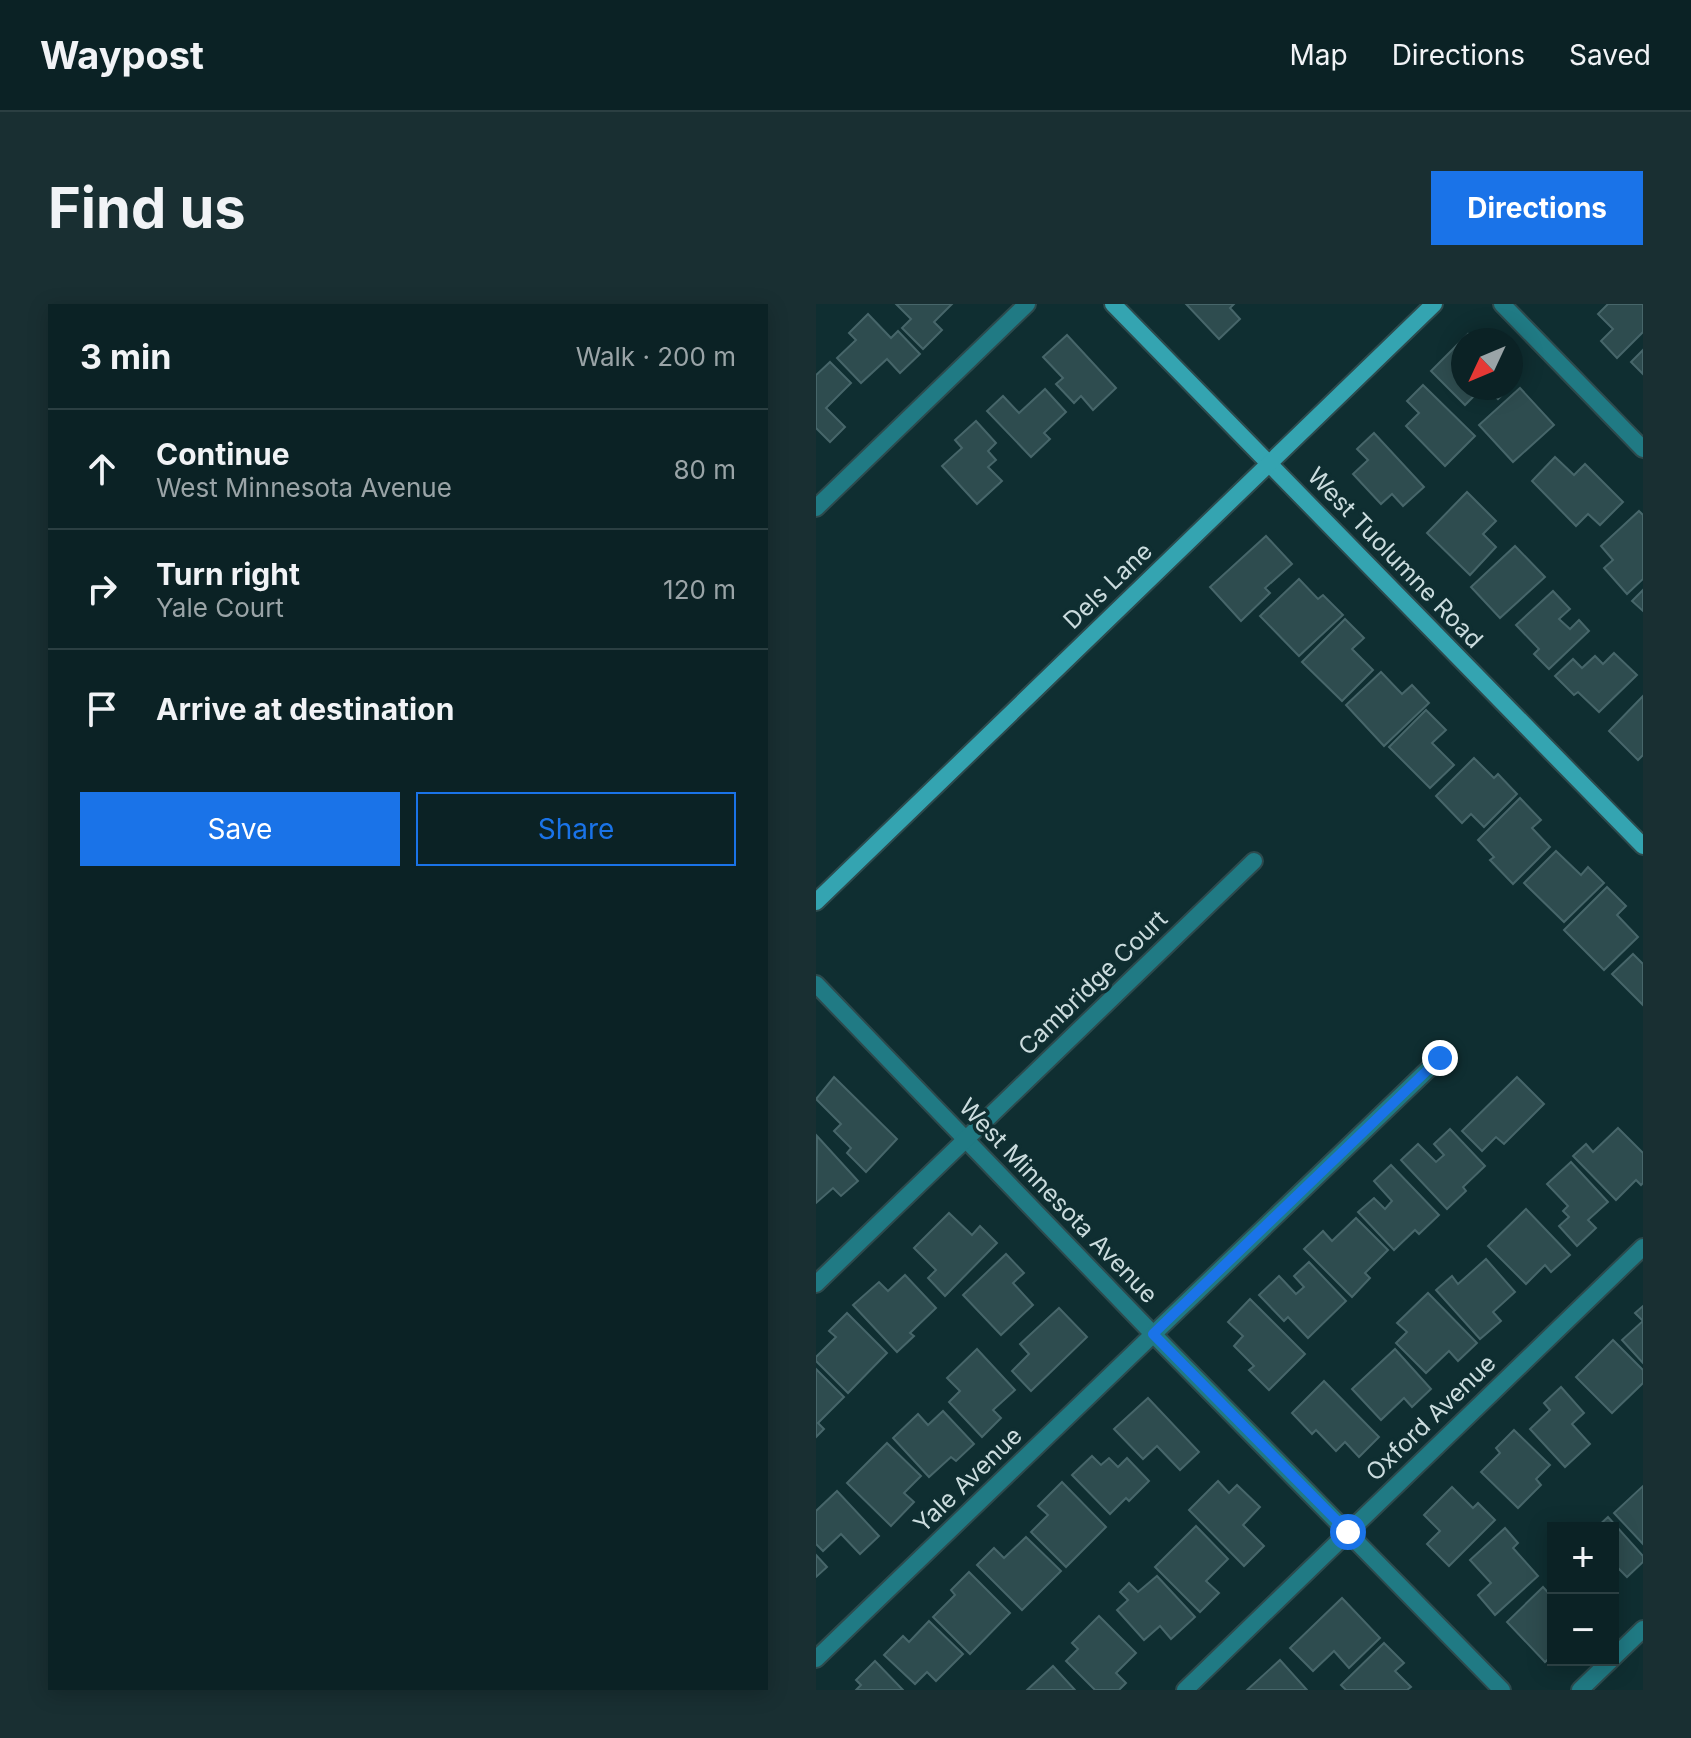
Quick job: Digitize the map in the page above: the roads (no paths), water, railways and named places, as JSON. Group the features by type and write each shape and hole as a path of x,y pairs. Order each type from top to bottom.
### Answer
{"street":[{"path":"816,508 1027,304"},
{"name":"West Tuolumne Road","path":"1113,304 1643,846"},
{"name":"Dels Lane","path":"816,902 1434,304"},
{"path":"1502,304 1643,449"},
{"name":"Cambridge Court","path":"816,1284 1254,861"},
{"name":"West Minnesota Avenue","path":"816,984 1502,1690"},
{"name":"Yale Avenue","path":"816,1659 1440,1058"},
{"name":"Oxford Avenue","path":"1185,1690 1643,1247"},
{"path":"1619,1652 1643,1629"},
{"path":"1580,1690 1605,1666"}]}
